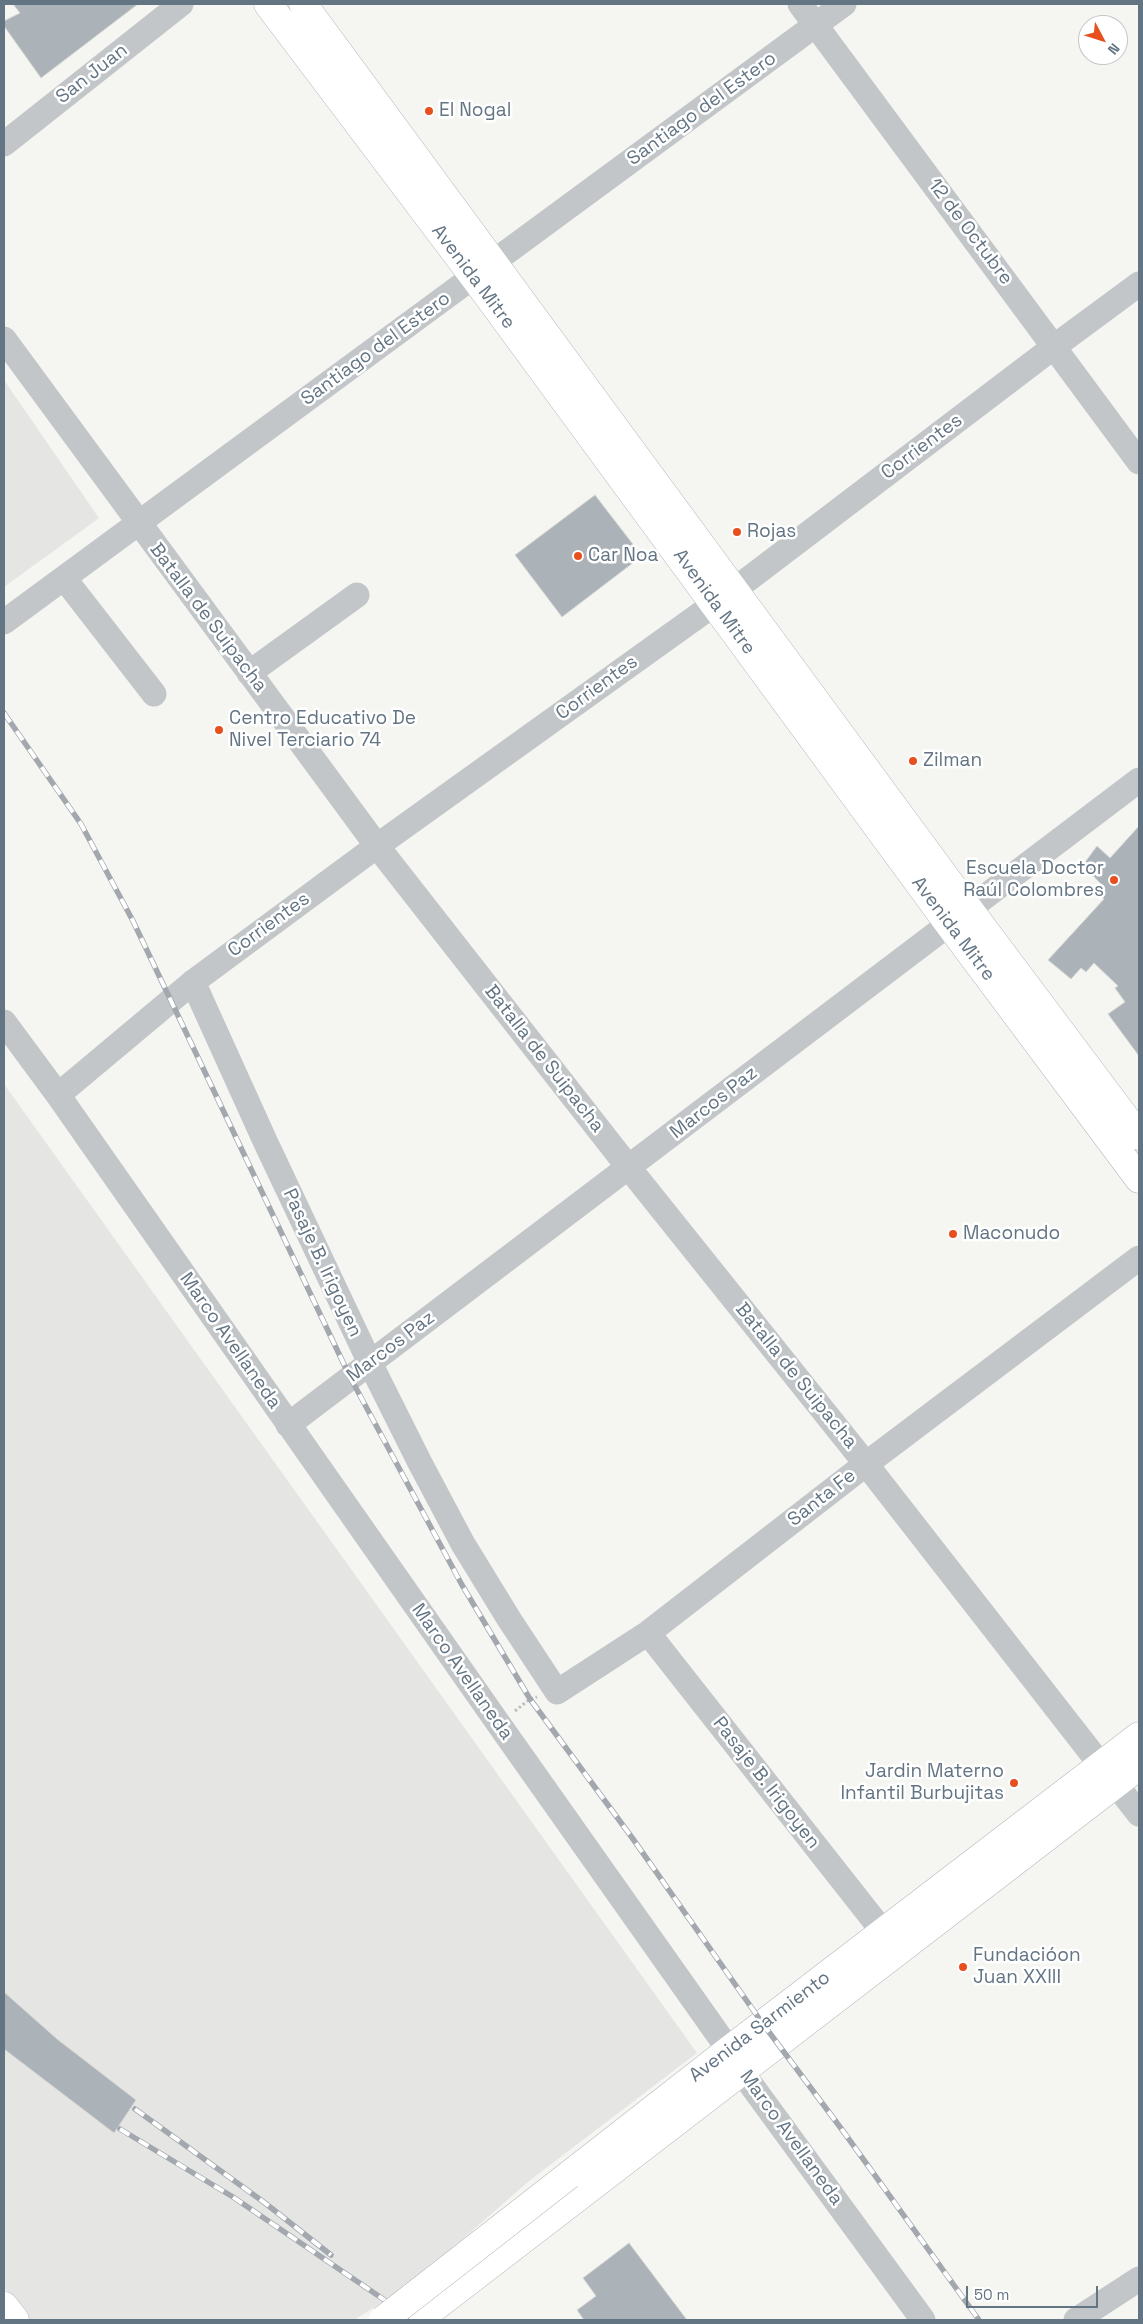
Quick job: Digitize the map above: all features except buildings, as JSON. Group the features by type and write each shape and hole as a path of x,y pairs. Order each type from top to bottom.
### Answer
{"main road":[{"name":"Avenida Mitre","path":"268,4 484,270"},
{"name":"Avenida Mitre","path":"303,4 484,270 958,915 1139,1179"},
{"name":"Avenida Mitre","path":"958,915 1139,1136"},
{"name":"Avenida Sarmiento","path":"418,2320 577,2184 735,2060 1109,1775 1139,1736"},
{"name":"Avenida Sarmiento","path":"735,2060 884,1933 1109,1775 1139,1766"},
{"name":"Avenida Sarmiento","path":"383,2320 577,2184"},
{"path":"4,2306 15,2320"}],"street":[{"name":"San Juan","path":"4,144 181,4"},
{"name":"12 de Octubre","path":"800,4 1139,462"},
{"name":"Santiago del Estero","path":"4,622 844,4"},
{"name":"Corrientes","path":"58,1095 193,982 377,846 725,597 1139,284"},
{"name":"Batalla de Suipacha","path":"4,339 138,524 377,846 629,1168 866,1464 1139,1814"},
{"path":"64,578 154,694"},
{"path":"249,673 357,595"},
{"name":"Marcos Paz","path":"288,1425 629,1168 958,915 1139,780"},
{"name":"Pasaje B. Irigoyen","path":"193,982 264,1141 370,1363 463,1544 557,1692"},
{"name":"Marco Avellaneda","path":"4,1022 58,1095 735,2060 923,2320"},
{"name":"Santa Fe","path":"557,1692 648,1633 866,1464 1139,1258"},
{"name":"Pasaje B. Irigoyen","path":"648,1633 884,1933"},
{"path":"1076,2320 1139,2279"}],"path":[{"path":"498,1723 530,1699 557,1692"}],"shaded area":[{"path":"4,380 99,518 4,587"},
{"path":"4,1084 697,2053 529,2181 410,2285 354,2320 29,2320 4,2287"}],"railway":[{"path":"4,713 81,824 133,921 350,1377 462,1585 530,1699 633,1839 763,2024 843,2131 979,2320"},
{"path":"135,2109 265,2203 331,2255"},
{"path":"120,2129 233,2197 383,2299 407,2320"}],"place":[{"name":"El Nogal","path":"429,111"},
{"name":"Rojas","path":"737,532"},
{"name":"Car Noa","path":"578,556"},
{"name":"Centro Educativo De Nivel Terciario 74","path":"219,730"},
{"name":"Zilman","path":"913,761"},
{"name":"Escuela Doctor Raúl Colombres","path":"1114,880"},
{"name":"Maconudo","path":"953,1234"},
{"name":"Jardin Materno Infantil Burbujitas","path":"1014,1783"},
{"name":"Fundacióon Juan XXIII","path":"963,1967"}]}
